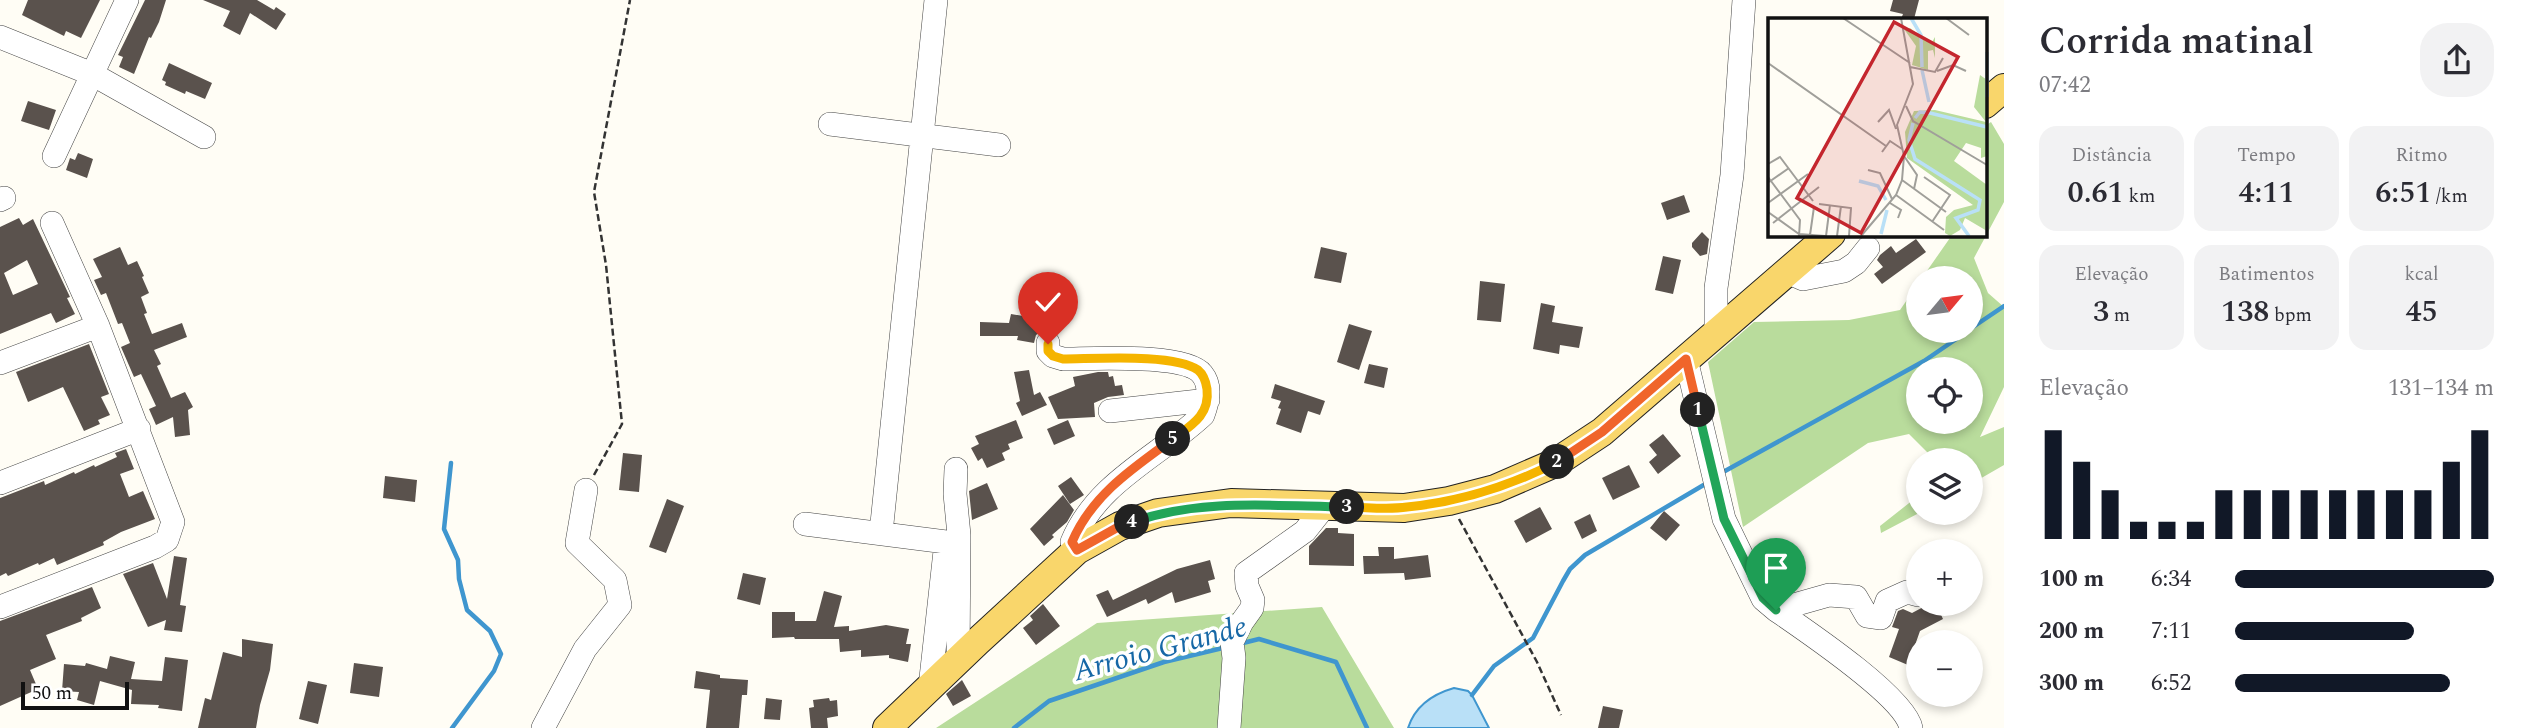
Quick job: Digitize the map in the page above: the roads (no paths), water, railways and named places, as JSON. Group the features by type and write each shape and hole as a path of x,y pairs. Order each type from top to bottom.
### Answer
{"main road":[{"path":"1986,103 2004,88"},
{"path":"887,728 1077,550 1120,526 1158,513 1231,503 1404,508 1495,489 1555,463 1602,432 1829,236"}],"street":[{"path":"54,156 127,0"},
{"path":"881,534 936,0"},
{"path":"1716,334 1716,288 1732,175 1744,0"},
{"path":"0,37 92,74 204,137"},
{"path":"830,124 999,145"},
{"path":"0,607 155,547 167,540 173,522 98,326 52,223"},
{"path":"1787,272 1803,279 1844,271 1856,263 1868,248"},
{"path":"0,363 98,326"},
{"path":"1048,344 1048,351 1063,359 1135,358 1191,366 1201,372 1206,383 1208,400 1203,415 1108,489 1088,511 1072,542 1077,550"},
{"path":"1686,359 1724,519 1763,598 1894,700 1910,720 1911,728"},
{"path":"1110,411 1208,400"},
{"path":"0,483 139,429"},
{"path":"957,469 955,494 959,535 958,660"},
{"path":"542,728 585,649 620,605 615,580 577,543 586,491"},
{"path":"1229,728 1233,650 1253,600 1247,586 1246,573 1305,531 1324,506"},
{"path":"805,524 946,542 930,687"},
{"path":"1776,610 1829,595 1856,597 1867,616 1881,618 1887,601 1906,592"}],"water":[{"path":"1454,688 1468,691 1472,695 1489,728 1408,728 1420,707"}],"waterway":[{"path":"1983,320 2004,306"},
{"path":"1725,471 1924,361 1950,343"},
{"path":"451,463 444,529 458,560 459,579 467,610 490,631 501,654 494,671 452,728"},
{"path":"1472,695 1494,666 1533,638 1570,569 1585,555 1707,483"},
{"name":"Arroio Grande","path":"1239,644 1259,639 1336,662 1367,728"},
{"name":"Arroio Grande","path":"1014,728 1049,701 1164,662 1227,647"}]}
